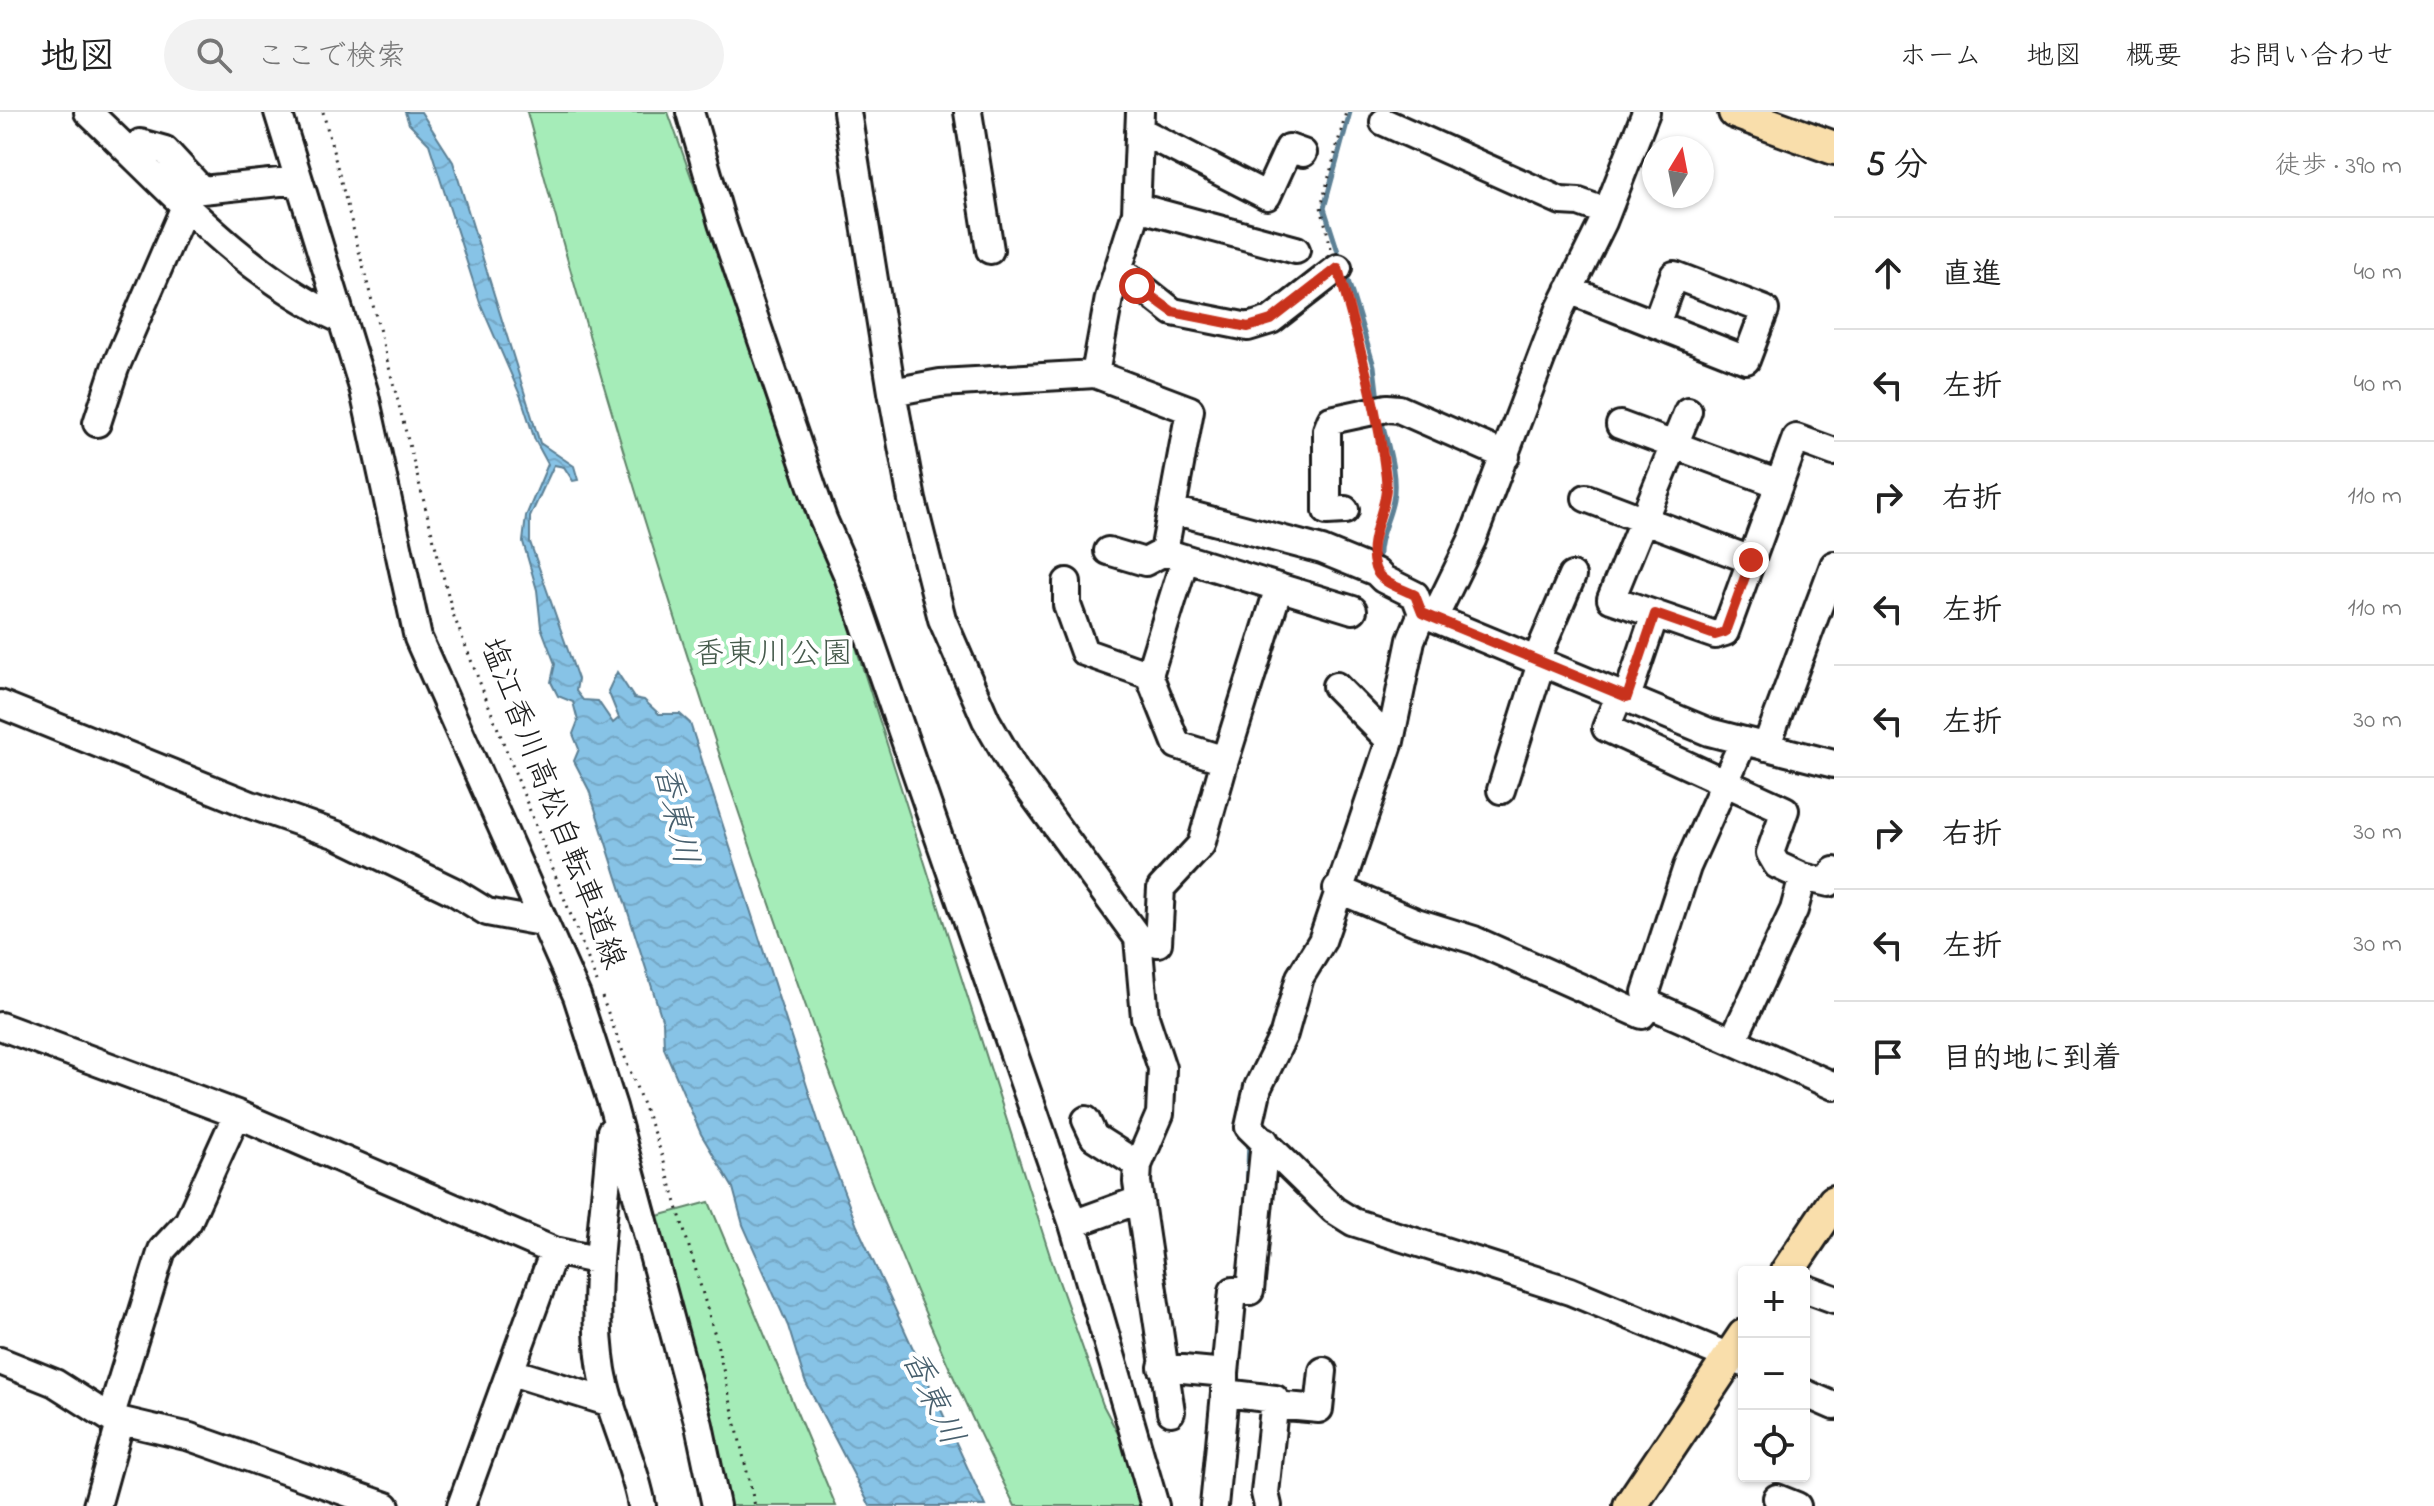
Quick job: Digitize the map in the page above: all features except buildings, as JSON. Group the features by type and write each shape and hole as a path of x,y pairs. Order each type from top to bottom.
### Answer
{"main road":[{"path":"1735,112 1834,148"},
{"path":"1791,1266 1834,1202"},
{"path":"1630,1506 1738,1353"}],"street":[{"path":"88,112 233,249 292,294 342,320"},
{"path":"278,112 364,391 418,638 541,922 577,996 613,1107 699,1425 716,1506"},
{"path":"690,112 722,223 823,519 848,576 1073,1224 1155,1506"},
{"path":"847,112 892,392 931,579 960,666 1015,770 1138,938 1145,1017 1162,1068 1160,1114 1138,1165 1139,1200 1171,1412"},
{"path":"968,112 990,250"},
{"path":"1214,1506 1229,1388 1233,1291 1250,1291 1258,1087 1284,1034 1300,977 1322,941 1342,891 1390,741 1411,640 1472,540 1569,290 1607,212 1646,112"},
{"path":"1095,374 1109,298 1137,207 1140,121 1267,196 1289,148 1303,153"},
{"path":"1384,122 1561,201 1579,202 1607,212"},
{"path":"133,154 140,143 165,150 202,190 299,180"},
{"path":"97,423 115,368 186,204"},
{"path":"1137,207 1296,250"},
{"path":"1120,270 1173,312 1248,327 1271,320 1338,268"},
{"path":"1569,290 1656,324"},
{"path":"892,392 940,383 1095,374 1190,410 1172,510 1175,556 1149,675 1177,745 1225,760"},
{"path":"1345,510 1327,511 1327,430 1331,420 1399,409 1506,456"},
{"path":"1688,411 1611,599 1715,635 1725,632 1796,438 1834,452"},
{"path":"1620,425 1779,484"},
{"path":"1586,498 1751,560"},
{"path":"1172,510 1322,550 1376,572 1383,579 1415,595 1428,615 1709,732 1834,764"},
{"path":"1834,542 1830,552 1834,558"},
{"path":"1108,551 1145,562 1175,556 1353,610"},
{"path":"1342,891 1416,922 1474,940 1642,1015 1649,1004 1646,992 1687,867 1724,784 1754,744 1834,565"},
{"path":"1501,790 1539,659 1572,576"},
{"path":"1067,582 1067,605 1084,652 1149,675"},
{"path":"1158,943 1161,888 1201,845 1279,587"},
{"path":"1655,614 1624,695 1606,728 1785,810 1770,853 1777,865 1803,877 1829,883 1834,871"},
{"path":"1336,686 1390,741"},
{"path":"0,704 251,805 337,835 453,891 487,912 541,922"},
{"path":"1733,1040 1794,910 1803,877"},
{"path":"1649,1004 1834,1086"},
{"path":"0,1026 237,1114 554,1251 596,1260"},
{"path":"613,1107 607,1190 596,1260 603,1372 642,1506"},
{"path":"97,1506 116,1419 162,1250 188,1222 237,1114"},
{"path":"1086,1120 1094,1137 1138,1165"},
{"path":"1256,1133 1334,1210 1353,1222 1570,1291 1738,1352"},
{"path":"1073,1224 1139,1200"},
{"path":"461,1506 554,1251"},
{"path":"1810,1290 1834,1299"},
{"path":"0,1361 55,1383 116,1419 190,1437 386,1506"},
{"path":"1162,1367 1275,1399 1261,1505"},
{"path":"1275,1405 1319,1409 1323,1371"},
{"path":"521,1375 611,1403"},
{"path":"1810,1396 1834,1406"}],"path":[{"name":"塩江香川高松自転車道線","path":"323,112 453,614 661,1152 715,1335 755,1506"},
{"path":"1346,112 1321,207 1374,411 1386,480 1385,502 1372,555 1376,572"}],"green space":[{"name":"香東川公園","path":"527,112 668,112 835,581 1051,1259 1103,1405 1136,1468 1146,1506 1015,1506 936,1338 832,1079 740,816 628,466"},
{"path":"709,1202 836,1506 728,1506 650,1218"}],"water":[{"name":"香東川","path":"405,112 421,112 453,162 540,443 574,466 578,480 573,481 564,467 554,465 530,517 530,542 578,679 576,691 583,700 598,701 613,723 619,718 608,691 617,672 634,698 644,700 659,714 680,714 690,723 824,1139 857,1226 985,1506 870,1506 805,1381 788,1326 743,1225 733,1188 701,1134 664,1048 663,1022 589,790 574,761 579,749 573,734 578,721 573,702 558,696 551,682 555,664 541,627 537,590 523,542 526,516 548,464 535,440 521,397 480,303 429,144 409,124"}],"waterway":[{"path":"1341,261 1324,208 1350,112"},
{"path":"1346,274 1374,366 1378,400"},
{"path":"1379,561 1394,490 1391,459 1381,418"},
{"path":"1247,1194 1249,1140"}],"route":[{"path":"1137,286 1173,312 1248,327 1271,320 1338,268 1364,361 1386,480 1385,502 1374,536 1372,555 1376,572 1383,579 1415,595 1422,613 1627,697 1655,614 1715,635 1725,632 1751,560"}]}
